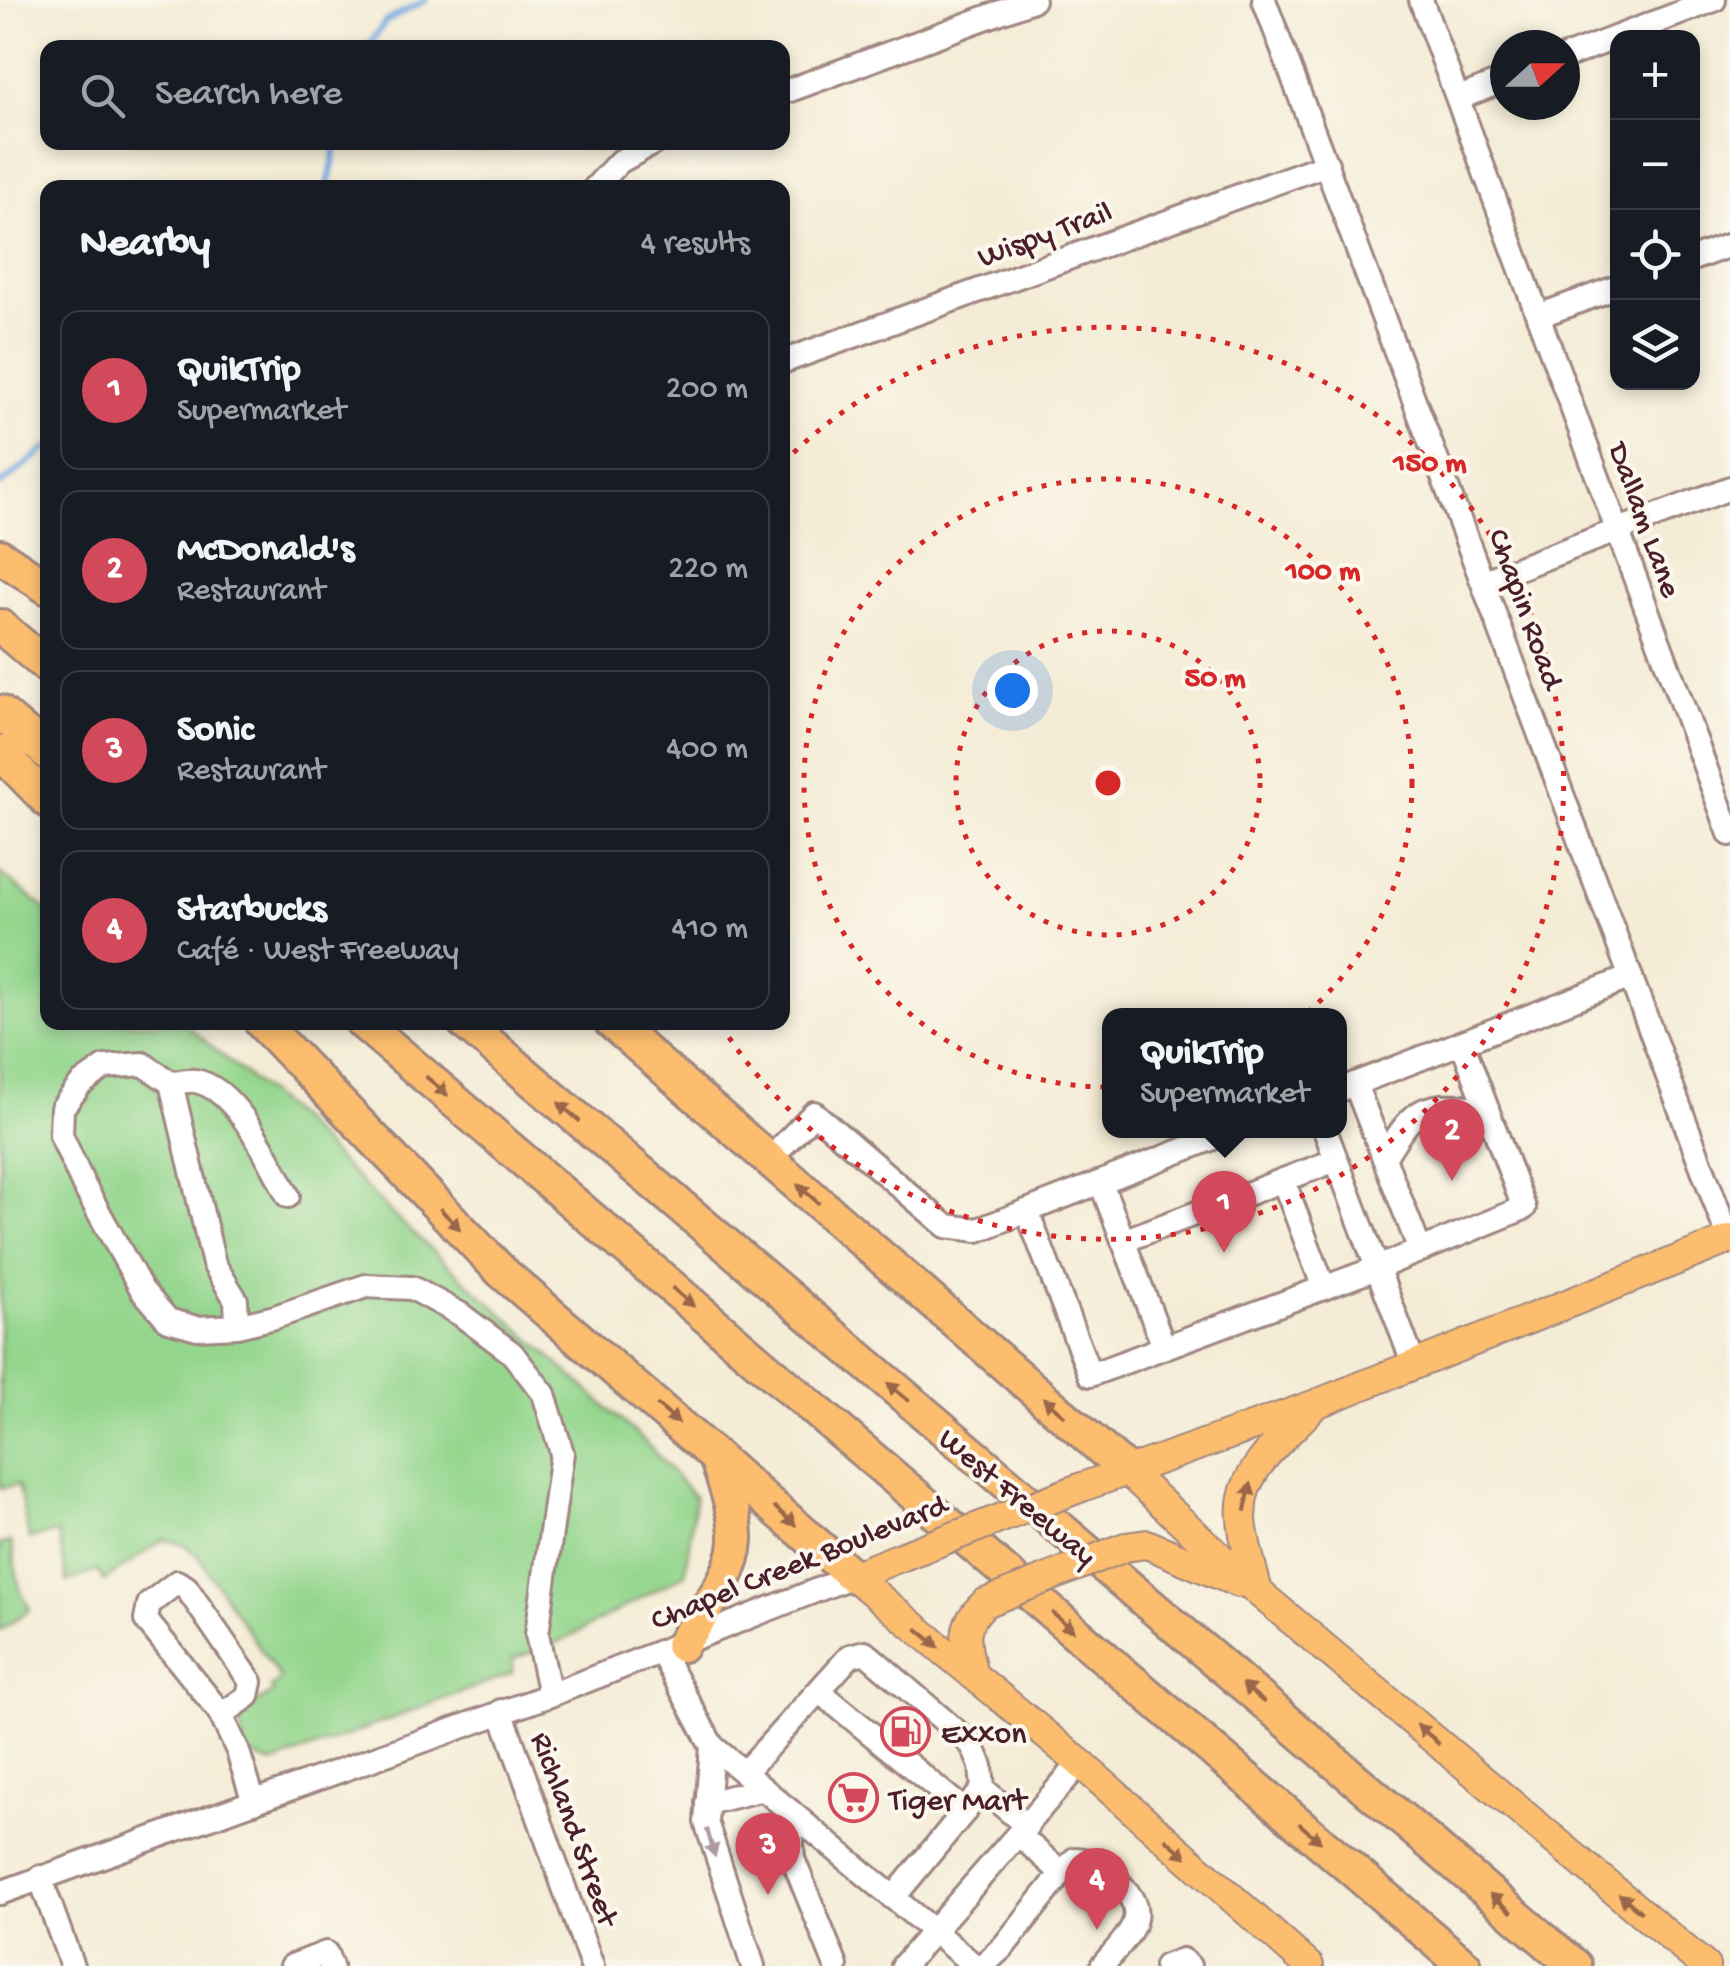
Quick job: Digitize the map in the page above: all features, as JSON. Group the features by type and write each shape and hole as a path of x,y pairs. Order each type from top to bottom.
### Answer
{"highway":[{"path":"0,556 40,583"},
{"path":"0,626 40,660"},
{"path":"0,712 40,746"},
{"path":"0,752 40,793"},
{"path":"268,1030 502,1272 853,1576"},
{"name":"West Freeway","path":"371,1030 1466,1966"},
{"name":"West Freeway","path":"473,1030 1575,1966"},
{"path":"620,1030 1127,1472"},
{"path":"671,1649 726,1574 736,1542 731,1506 716,1457"}],"main road":[{"name":"Chapel Creek Boulevard","path":"853,1576 1082,1487 1316,1404 1730,1239"},
{"path":"1258,1592 1246,1538 1243,1498 1260,1464 1316,1404"},
{"path":"1127,1472 1258,1592 1705,1966"},
{"path":"973,1675 965,1630 971,1616 985,1603 1125,1547 1147,1544 1258,1592"},
{"path":"853,1576 1080,1764 1310,1966"}],"street":[{"path":"790,90 1033,0"},
{"name":"Chapin Road","path":"1264,0 1730,1239"},
{"name":"Dallam Lane","path":"1422,0 1730,834"},
{"path":"1580,51 1714,0"},
{"path":"1459,98 1490,86"},
{"path":"603,180 620,162 641,150"},
{"name":"Wispy Trail","path":"790,359 1327,164"},
{"path":"1700,256 1730,245"},
{"path":"1538,316 1610,290"},
{"path":"1484,580 1730,488"},
{"path":"1420,1250 1384,1158 1347,1087 1631,976"},
{"path":"1027,1211 1090,1375 1377,1268 1524,1208 1462,1042"},
{"path":"236,1326 236,1300 214,1264 171,1084 143,1064 105,1067 81,1084 62,1108 61,1135 132,1273 168,1320 198,1328 236,1326 366,1286 412,1288 460,1314 512,1353 544,1394 562,1453 537,1634 550,1695"},
{"path":"171,1084 196,1081 222,1096 256,1135 288,1196"},
{"path":"1384,1158 1404,1123 1419,1110 1456,1104 1487,1109"},
{"path":"769,1160 814,1113 946,1226 978,1230 1213,1138"},
{"path":"1328,1138 1414,1365"},
{"path":"1123,1241 1336,1160"},
{"path":"1282,1180 1324,1288"},
{"path":"1100,1182 1164,1347"},
{"name":"Chapel Creek Boulevard","path":"0,1892 550,1695 853,1576"},
{"path":"220,1715 248,1696 251,1682 186,1587 178,1582 149,1604 146,1620 220,1715 237,1750 254,1802"},
{"path":"671,1649 712,1746 979,1966 1007,1957 1062,1873 1075,1860 1091,1860 1132,1893 1136,1912 1130,1934 1102,1966"},
{"path":"707,1803 753,1781 819,1691 850,1656 864,1652 972,1745 983,1789 1062,1873"},
{"path":"819,1691 965,1811"},
{"name":"Richland Street","path":"501,1711 592,1966"},
{"path":"712,1746 706,1822 709,1840 754,1966"},
{"path":"903,1966 1080,1764"},
{"path":"893,1898 983,1789"},
{"path":"790,1812 794,1859 836,1966"},
{"path":"40,1877 72,1966"},
{"path":"292,1966 326,1954 331,1966"},
{"path":"1166,1966 1182,1960 1189,1966"}],"green space":[{"path":"0,873 40,904 40,1030 192,1030 294,1116 397,1219 644,1441 695,1498 685,1574 562,1641 513,1659 512,1673 272,1764 247,1754 239,1726 248,1709 273,1693 271,1688 281,1680 197,1555 184,1545 164,1539 104,1581 98,1571 67,1581 58,1533 29,1538 18,1485 0,1488"},
{"path":"11,1542 20,1590 30,1609 0,1631 0,1544"}],"waterway":[{"path":"373,40 385,22 426,0"},
{"path":"330,180 335,150"},
{"path":"0,485 40,453"}],"place":[{"name":"McDonald's","path":"1452,1181"},
{"name":"QuikTrip","path":"1224,1253"},
{"name":"Exxon","path":"906,1731"},
{"name":"Tiger Mart","path":"854,1798"},
{"name":"Sonic","path":"768,1895"},
{"name":"Starbucks","path":"1097,1930"}]}
